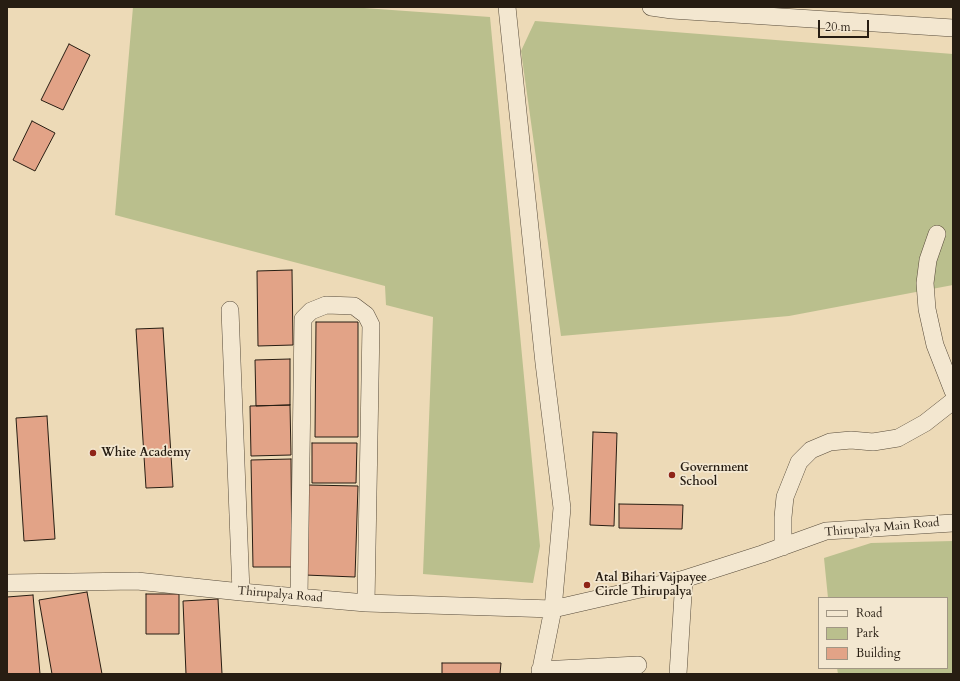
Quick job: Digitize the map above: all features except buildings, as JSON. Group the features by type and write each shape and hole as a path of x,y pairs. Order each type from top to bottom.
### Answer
{"street":[{"path":"507,7 544,363 562,508 553,609 540,672 638,665"},
{"path":"651,7 953,28"},
{"path":"937,234 928,260 925,283 927,309 935,345 953,391"},
{"path":"299,597 303,319 312,311 326,305 354,306 366,315 371,325 366,603"},
{"path":"230,310 241,592"},
{"path":"783,547 785,497 799,462 811,450 830,442 851,440 873,442 898,438 925,423 953,401"},
{"name":"Thirupalya Main Road","path":"553,609 684,579 783,547 826,531 953,523"},
{"path":"678,674 684,579"},
{"name":"Thirupalya Road","path":"7,583 137,581 366,603 553,609"}],"green space":[{"path":"133,7 350,7 490,17 540,546 533,583 423,574 433,317 386,305 385,286 115,215"},
{"path":"535,21 953,54 953,285 789,316 561,336 521,51"},
{"path":"953,541 953,674 838,674 837,669 948,669 948,597 828,597 824,558 871,543"}],"place":[{"name":"White Academy","path":"93,453"},
{"name":"Government School","path":"672,475"},
{"name":"Atal Bihari Vajpayee Circle Thirupalya","path":"587,585"}]}
